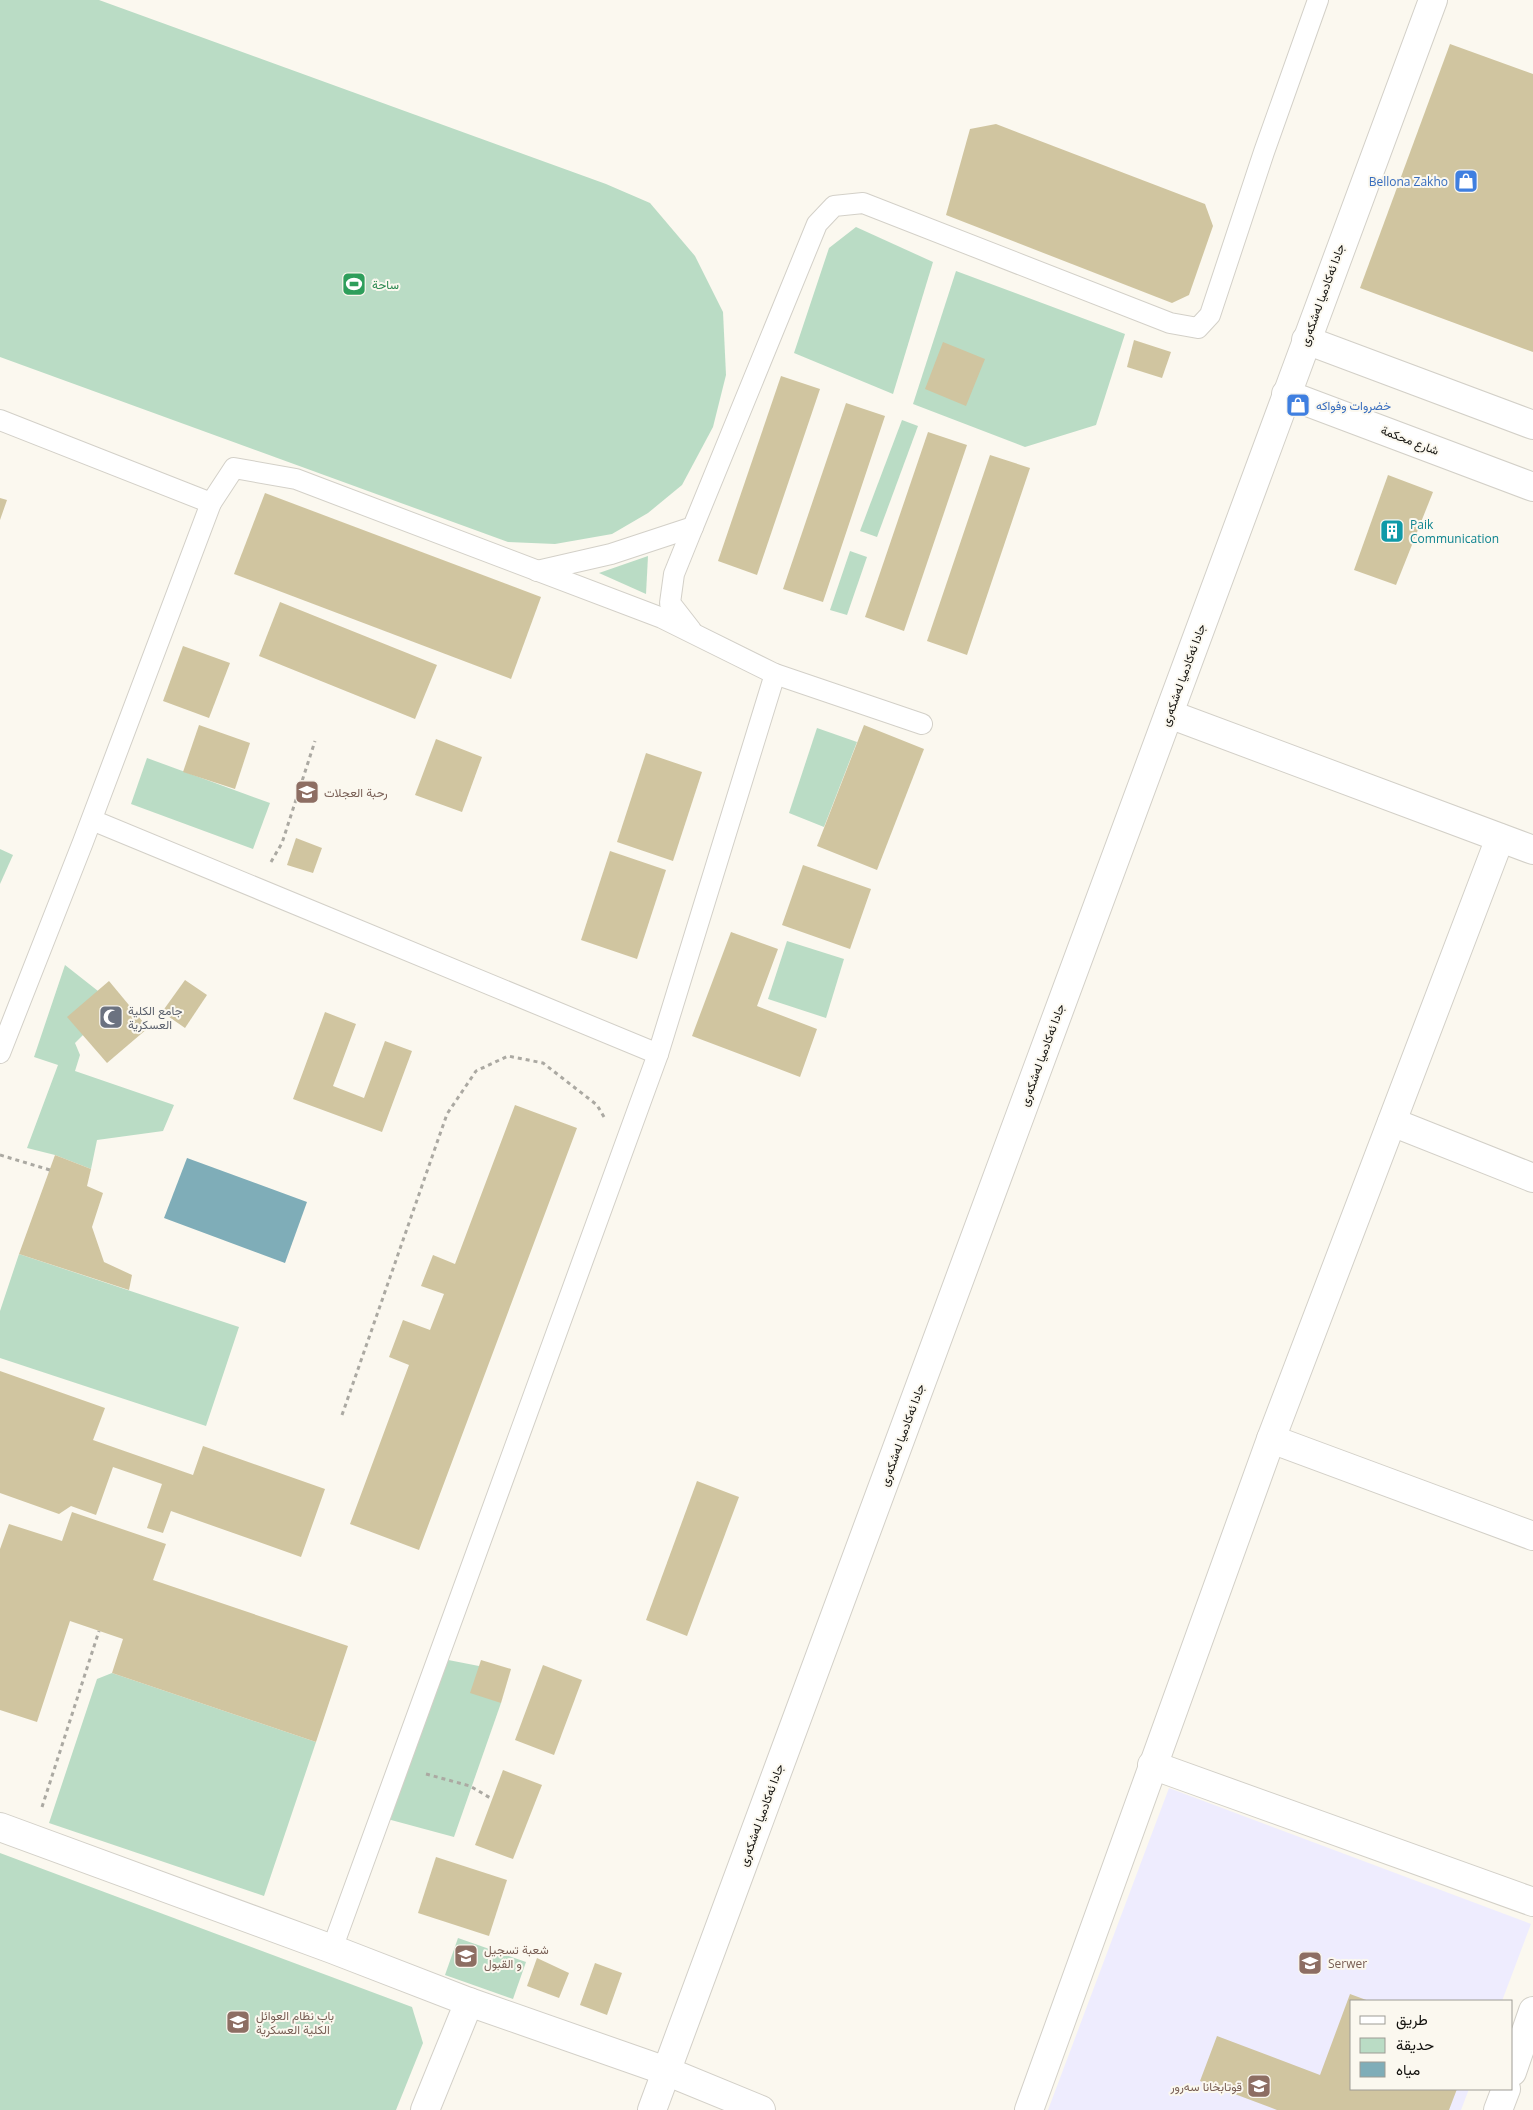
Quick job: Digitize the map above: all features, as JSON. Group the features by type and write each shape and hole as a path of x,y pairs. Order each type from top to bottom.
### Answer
{"street":[{"name":"جادا ئه‌كادميا له‌شكه‌رى","path":"652,2110 1432,0"},
{"path":"1306,340 1533,425"},
{"name":"شارع محكمة","path":"1286,394 1533,487"},
{"path":"1169,714 1533,850"},
{"path":"1029,2110 1271,1439 1500,838"},
{"path":"1392,1122 1533,1178"},
{"path":"1271,1439 1533,1536"},
{"path":"1152,1765 1533,1902"},
{"path":"0,1827 332,1949 468,2002 666,2071 761,2110"},
{"path":"425,2110 468,2002"},
{"path":"1513,2069 1533,2011"},
{"path":"1498,2110 1506,2090"}],"lane":[{"path":"693,634 670,603 674,574 817,224 834,206 863,203 1170,322 1198,328 1210,315 1264,152 1318,0"},
{"path":"0,420 211,503"},
{"path":"0,1053 92,820 211,503 234,468 296,479 662,618 775,674 922,724"},
{"path":"537,571 611,554 693,527"},
{"path":"332,1949 658,1054 775,674"},
{"path":"92,820 658,1054"}],"path":[{"path":"225,875 264,875 282,843 315,741"},
{"path":"342,1415 448,1114 476,1071 508,1056 543,1063 597,1105 623,1150"},
{"path":"0,1155 50,1170"},
{"path":"32,1838 99,1632"},
{"path":"398,1766 470,1786 492,1799"}],"shaded area":[{"name":"Serwer","path":"1169,1788 1531,1924 1502,2000 1350,2000 1350,2090 1469,2090 1461,2110 1048,2110"}],"green space":[{"name":"ساحة","path":"0,0 99,0 606,184 650,203 695,256 723,312 726,375 713,427 682,485 648,513 612,534 555,544 508,542 0,357"},
{"path":"856,227 933,262 893,394 794,353 829,248"},
{"path":"956,271 1125,334 1096,425 1025,447 913,404"},
{"path":"902,420 918,426 877,537 860,531"},
{"path":"850,551 867,557 847,615 830,610"},
{"path":"648,556 646,594 599,573"},
{"path":"817,728 857,742 824,827 789,813"},
{"path":"147,758 270,803 253,849 131,804"},
{"path":"0,849 13,855 0,884"},
{"path":"787,941 844,959 826,1018 768,999"},
{"path":"65,965 98,991 83,1035 75,1043 80,1055 75,1071 174,1105 163,1131 97,1140 91,1169 55,1155 27,1148 58,1065 34,1057"},
{"path":"19,1254 239,1327 206,1426 0,1358 0,1311"},
{"path":"438,1658 479,1666 501,1703 454,1837 380,1817"},
{"path":"112,1673 316,1742 264,1896 49,1823 97,1679"},
{"path":"0,1853 412,2007 423,2043 396,2110 0,2110"},
{"path":"458,1938 526,1962 513,1999 445,1975"}],"water":[{"path":"187,1158 307,1202 285,1263 164,1218"}],"building":[{"name":"Bellona Zakho","path":"1450,44 1533,74 1533,352 1360,288"},
{"path":"996,124 1205,204 1213,226 1189,295 1172,303 946,215 970,129"},
{"path":"1134,340 1171,352 1162,378 1127,367"},
{"path":"943,342 985,359 966,406 925,389"},
{"path":"781,376 820,389 757,575 718,561"},
{"path":"846,403 885,416 823,602 783,589"},
{"path":"928,432 967,445 904,631 865,617"},
{"path":"990,455 1030,468 967,655 927,641"},
{"name":"Paik Communication","path":"1388,475 1433,492 1396,585 1354,570"},
{"path":"265,493 541,597 511,679 234,574"},
{"path":"0,498 7,500 0,520"},
{"path":"280,602 437,665 415,719 259,656"},
{"path":"183,646 230,663 209,718 163,701"},
{"path":"199,725 250,743 235,789 183,772"},
{"path":"864,725 924,749 877,870 817,846"},
{"path":"436,739 482,757 462,812 415,795"},
{"path":"646,753 702,772 673,861 617,842"},
{"path":"296,838 322,848 313,873 287,865"},
{"path":"610,851 666,870 637,959 581,940"},
{"path":"803,865 871,889 850,949 782,925"},
{"path":"731,932 778,949 757,1006 817,1029 800,1077 692,1036"},
{"path":"185,980 207,995 185,1028 162,1012"},
{"path":"109,981 148,1028 107,1063 67,1017"},
{"path":"325,1012 356,1024 333,1086 364,1098 385,1041 412,1051 382,1132 293,1099"},
{"path":"515,1105 577,1128 419,1550 350,1524 409,1365 389,1357 403,1320 430,1330 444,1294 421,1286 433,1255 455,1264"},
{"path":"55,1155 91,1169 87,1186 103,1193 92,1227 104,1262 132,1275 129,1290 19,1254"},
{"path":"0,1371 105,1408 93,1440 193,1475 203,1446 325,1489 301,1557 171,1511 163,1533 147,1528 162,1484 113,1467 96,1515 71,1506 59,1514 0,1493"},
{"path":"697,1481 739,1497 687,1636 646,1620"},
{"path":"72,1512 166,1544 153,1580 348,1646 316,1742 112,1673 123,1639 70,1621 37,1722 0,1710 0,1549 9,1524 62,1541"},
{"path":"481,1660 511,1669 501,1703 470,1693"},
{"path":"543,1665 582,1680 554,1755 515,1740"},
{"path":"503,1770 542,1785 513,1859 475,1845"},
{"path":"436,1857 507,1880 489,1936 418,1913"},
{"path":"537,1958 569,1973 559,1998 527,1986"},
{"path":"595,1963 622,1973 607,2015 580,2005"},
{"path":"1350,1994 1366,2000 1350,2000 1350,2090 1457,2090 1449,2110 1277,2110 1200,2081 1217,2036 1320,2075"}],"place":[{"name":"Bellona Zakho","path":"1466,181"},
{"name":"ساحة","path":"354,284"},
{"name":"خضروات وفواكه","path":"1298,405"},
{"name":"Paik Communication","path":"1392,531"},
{"name":"رحبة العجلات","path":"307,792"},
{"name":"جامع الكلية العسكرية","path":"111,1017"},
{"name":"شعبة تسجيل و القبول","path":"466,1956"},
{"name":"Serwer","path":"1310,1963"},
{"name":"باب نظام العوائل الكلية العسكرية","path":"238,2022"},
{"name":"قوتابخانا سه‌رور","path":"1259,2086"}]}
